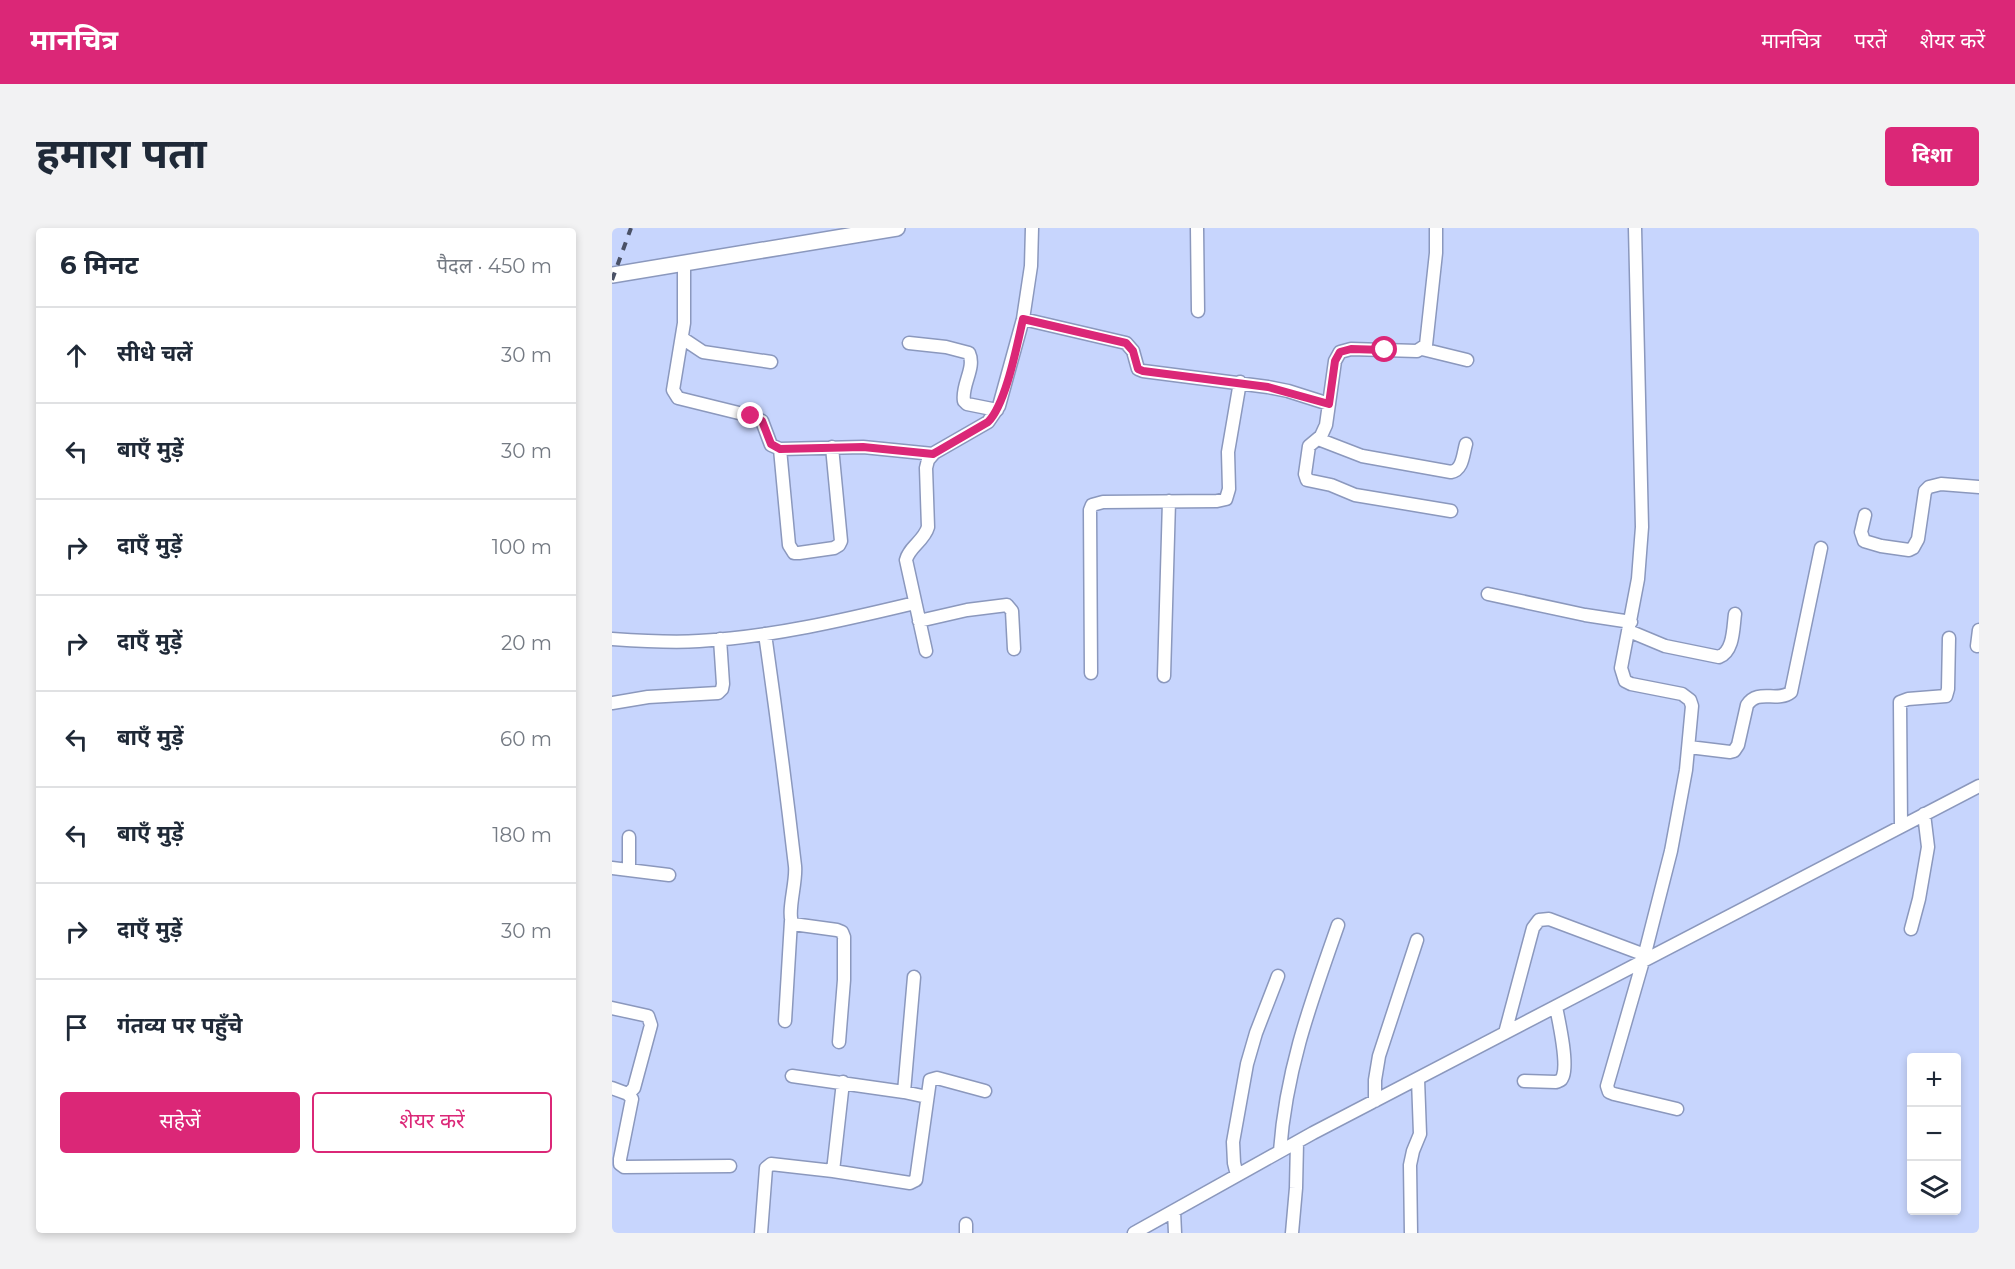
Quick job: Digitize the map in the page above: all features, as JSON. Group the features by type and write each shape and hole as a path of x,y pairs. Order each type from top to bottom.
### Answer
{"main road":[{"path":"612,274 897,228"}],"street":[{"path":"926,651 906,557 926,533 928,460 933,454 988,422 997,410 1023,319 1031,266 1032,228"},
{"path":"1197,228 1198,311"},
{"path":"1422,349 1427,340 1436,254 1436,228"},
{"path":"1635,228 1642,527 1638,579 1621,668 1625,681 1687,697 1692,706 1682,797 1671,851 1644,958 1607,1086 1609,1092 1614,1094 1677,1109"},
{"path":"684,263 685,307 673,390 675,396 762,421 771,444 780,449 879,448 933,454"},
{"path":"1023,319 1126,343 1133,351 1138,369 1143,371 1240,382 1288,391 1329,404"},
{"path":"682,338 703,352 771,362"},
{"path":"909,343 946,347 969,353 971,362 963,392 964,401 968,404 997,410"},
{"path":"1450,511 1355,495 1331,485 1307,480 1305,474 1309,446 1318,439 1326,425 1335,361 1340,352 1351,349 1417,351 1422,349 1467,360"},
{"path":"1090,673 1090,510 1092,505 1103,502 1226,499 1229,489 1228,452 1240,382"},
{"path":"1318,439 1362,456 1451,472 1460,468 1466,444"},
{"path":"780,449 789,545 794,553 799,553 834,548 841,541 832,447"},
{"path":"1865,515 1861,532 1864,541 1909,550 1913,548 1918,539 1925,491 1929,487 1941,484 1979,487"},
{"path":"1164,676 1169,501"},
{"path":"1689,747 1734,751 1738,745 1750,699 1760,696 1782,697 1791,692 1821,548"},
{"path":"1488,594 1630,626 1665,646 1719,657 1728,651 1735,614"},
{"path":"612,639 658,642 765,634 836,622 915,603"},
{"path":"919,621 967,610 1007,605 1012,611 1014,650"},
{"path":"1977,646 1979,630"},
{"path":"765,634 789,802 796,873 789,916 791,921 785,1021"},
{"path":"1901,826 1900,702 1908,699 1946,696 1949,638"},
{"path":"612,703 648,697 718,693 723,684 720,639"},
{"path":"1134,1233 1280,1151 1644,958 1979,786"},
{"path":"1911,929 1928,847 1924,814"},
{"path":"629,870 630,837"},
{"path":"612,868 669,875"},
{"path":"1505,1033 1533,928 1539,920 1549,919 1644,958"},
{"path":"791,921 793,924 837,930 842,932 844,937 844,980 839,1042"},
{"path":"1280,1151 1284,1109 1302,1027 1338,925"},
{"path":"1375,1101 1376,1069 1379,1056 1418,940"},
{"path":"1237,1175 1233,1142 1247,1064 1256,1033 1278,976"},
{"path":"904,1092 914,977"},
{"path":"1524,1081 1556,1082 1561,1080 1563,1051 1556,1006"},
{"path":"612,1008 648,1016 651,1025 634,1088 628,1095"},
{"path":"792,1076 843,1082 927,1097"},
{"path":"761,1233 766,1168 771,1164 910,1183 916,1180 930,1080 938,1078 985,1091"},
{"path":"1411,1233 1410,1165 1420,1134 1418,1079"},
{"path":"834,1171 843,1082"},
{"path":"612,1088 632,1099 620,1159 620,1164 624,1167 730,1166"},
{"path":"1292,1233 1297,1142"},
{"path":"1174,1211 1175,1233"}],"railway":[{"path":"612,280 631,228"}],"route":[{"path":"751,416 762,421 771,444 780,449 863,447 933,454 988,422 995,414 1003,394 1023,319 1126,343 1133,351 1138,369 1143,371 1268,387 1329,404 1335,361 1340,352 1351,349 1385,350"}]}
